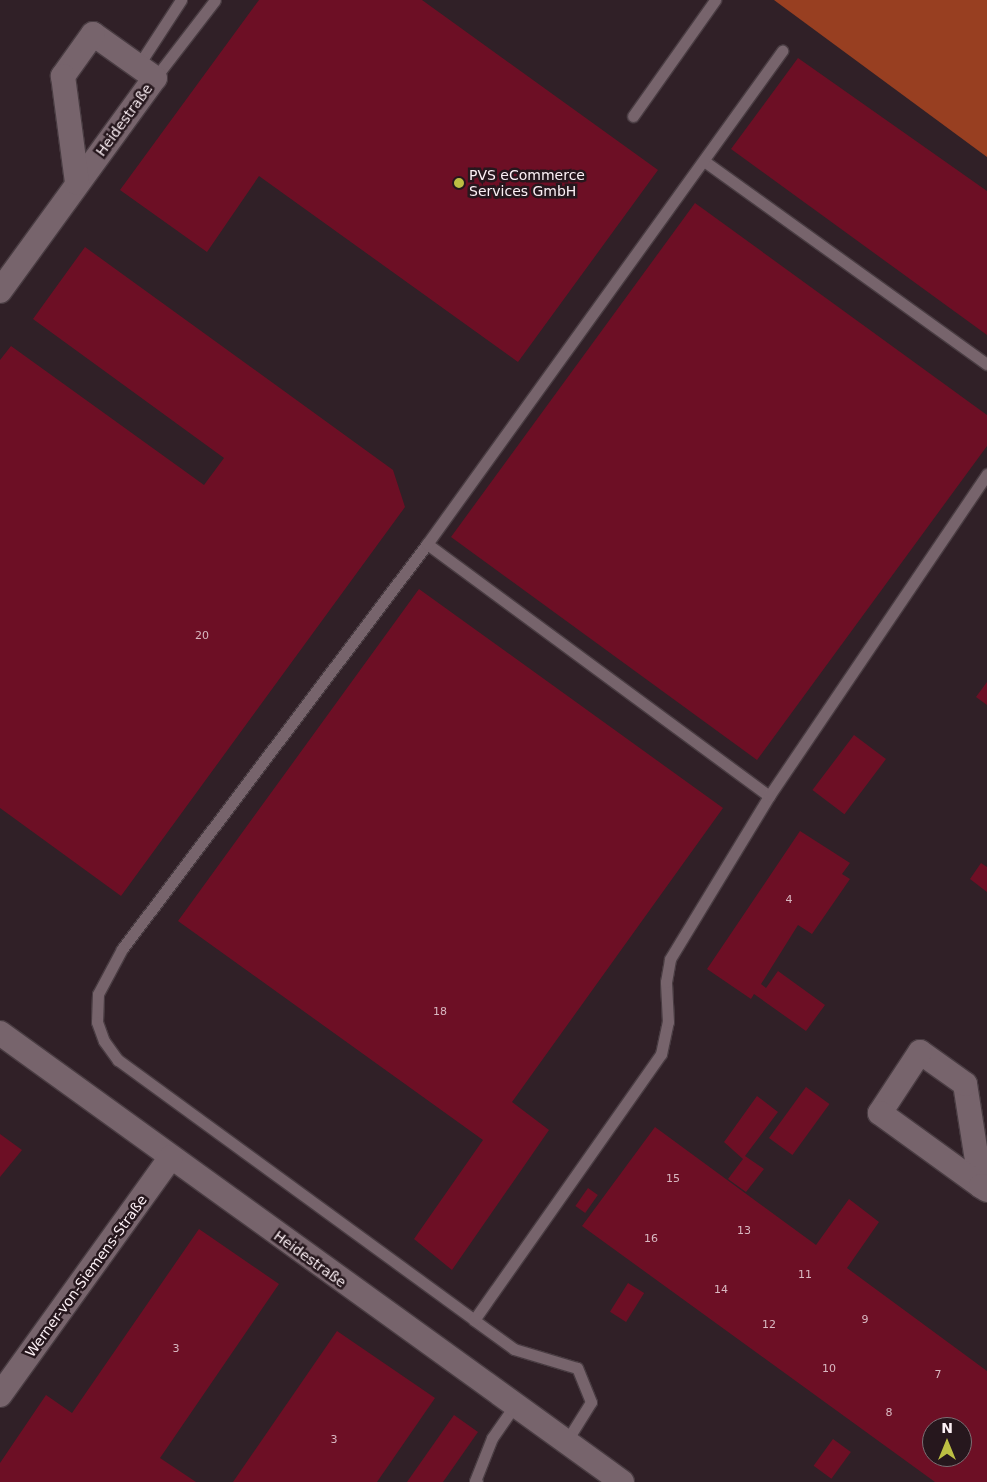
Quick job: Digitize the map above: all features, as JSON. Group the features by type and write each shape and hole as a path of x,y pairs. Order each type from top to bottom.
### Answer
{"street":[{"name":"Heidestraße","path":"0,291 77,183 146,72 93,34 63,76 77,183"},
{"name":"Heidestraße","path":"0,1033 622,1482"},
{"path":"920,1052 965,1084 984,1188 880,1113 920,1052"},
{"name":"Werner-von-Siemens-Straße","path":"0,1395 171,1157"}],"lane":[{"path":"146,72 181,0"},
{"path":"146,72 215,0"},
{"path":"633,116 714,0"},
{"path":"566,1442 591,1402 577,1368 514,1350 118,1060 104,1041 97,1022 98,994 122,949 427,544 782,51"},
{"path":"704,161 987,364"},
{"path":"474,1320 661,1054 668,1022 666,982 670,959 769,796 987,474"},
{"path":"427,544 769,796"},
{"path":"476,1482 492,1438 514,1405"}],"shaded area":[{"path":"774,0 987,0 987,157"}],"building":[{"name":"PVS eCommerce Services GmbH","path":"259,0 422,0 658,170 518,362 259,176 207,252 120,190"},
{"path":"798,58 987,191 987,335 731,149"},
{"path":"695,203 987,415 987,446 757,760 451,537"},
{"path":"85,247 393,470 405,507 121,896 0,808 0,360 11,346 204,485 224,458 33,319"},
{"path":"419,589 723,808 512,1102 549,1130 452,1270 414,1239 483,1140 178,921"},
{"path":"987,682 987,705 976,697"},
{"path":"854,735 886,759 844,814 812,790"},
{"path":"800,831 850,863 842,874 850,879 812,934 798,925 761,984 766,988 778,971 825,1005 806,1031 754,994 751,999 707,969"},
{"path":"981,863 987,867 987,892 970,879"},
{"path":"806,1087 829,1104 792,1155 769,1138"},
{"path":"757,1096 778,1112 745,1156 764,1169 746,1192 728,1179 743,1159 724,1142"},
{"path":"655,1127 816,1245 849,1199 879,1222 847,1268 987,1371 987,1482 935,1482 582,1226"},
{"path":"0,1134 22,1150 0,1177"},
{"path":"588,1188 598,1195 585,1213 575,1206"},
{"path":"199,1229 279,1284 160,1458 196,1482 0,1482 0,1463 46,1395 72,1413"},
{"path":"628,1283 644,1293 626,1322 610,1312"},
{"path":"337,1331 435,1398 377,1482 233,1482"},
{"path":"454,1415 478,1432 443,1482 407,1482"},
{"path":"833,1439 851,1452 831,1479 814,1466"}],"place":[{"name":"PVS eCommerce Services GmbH","path":"459,183"}]}
